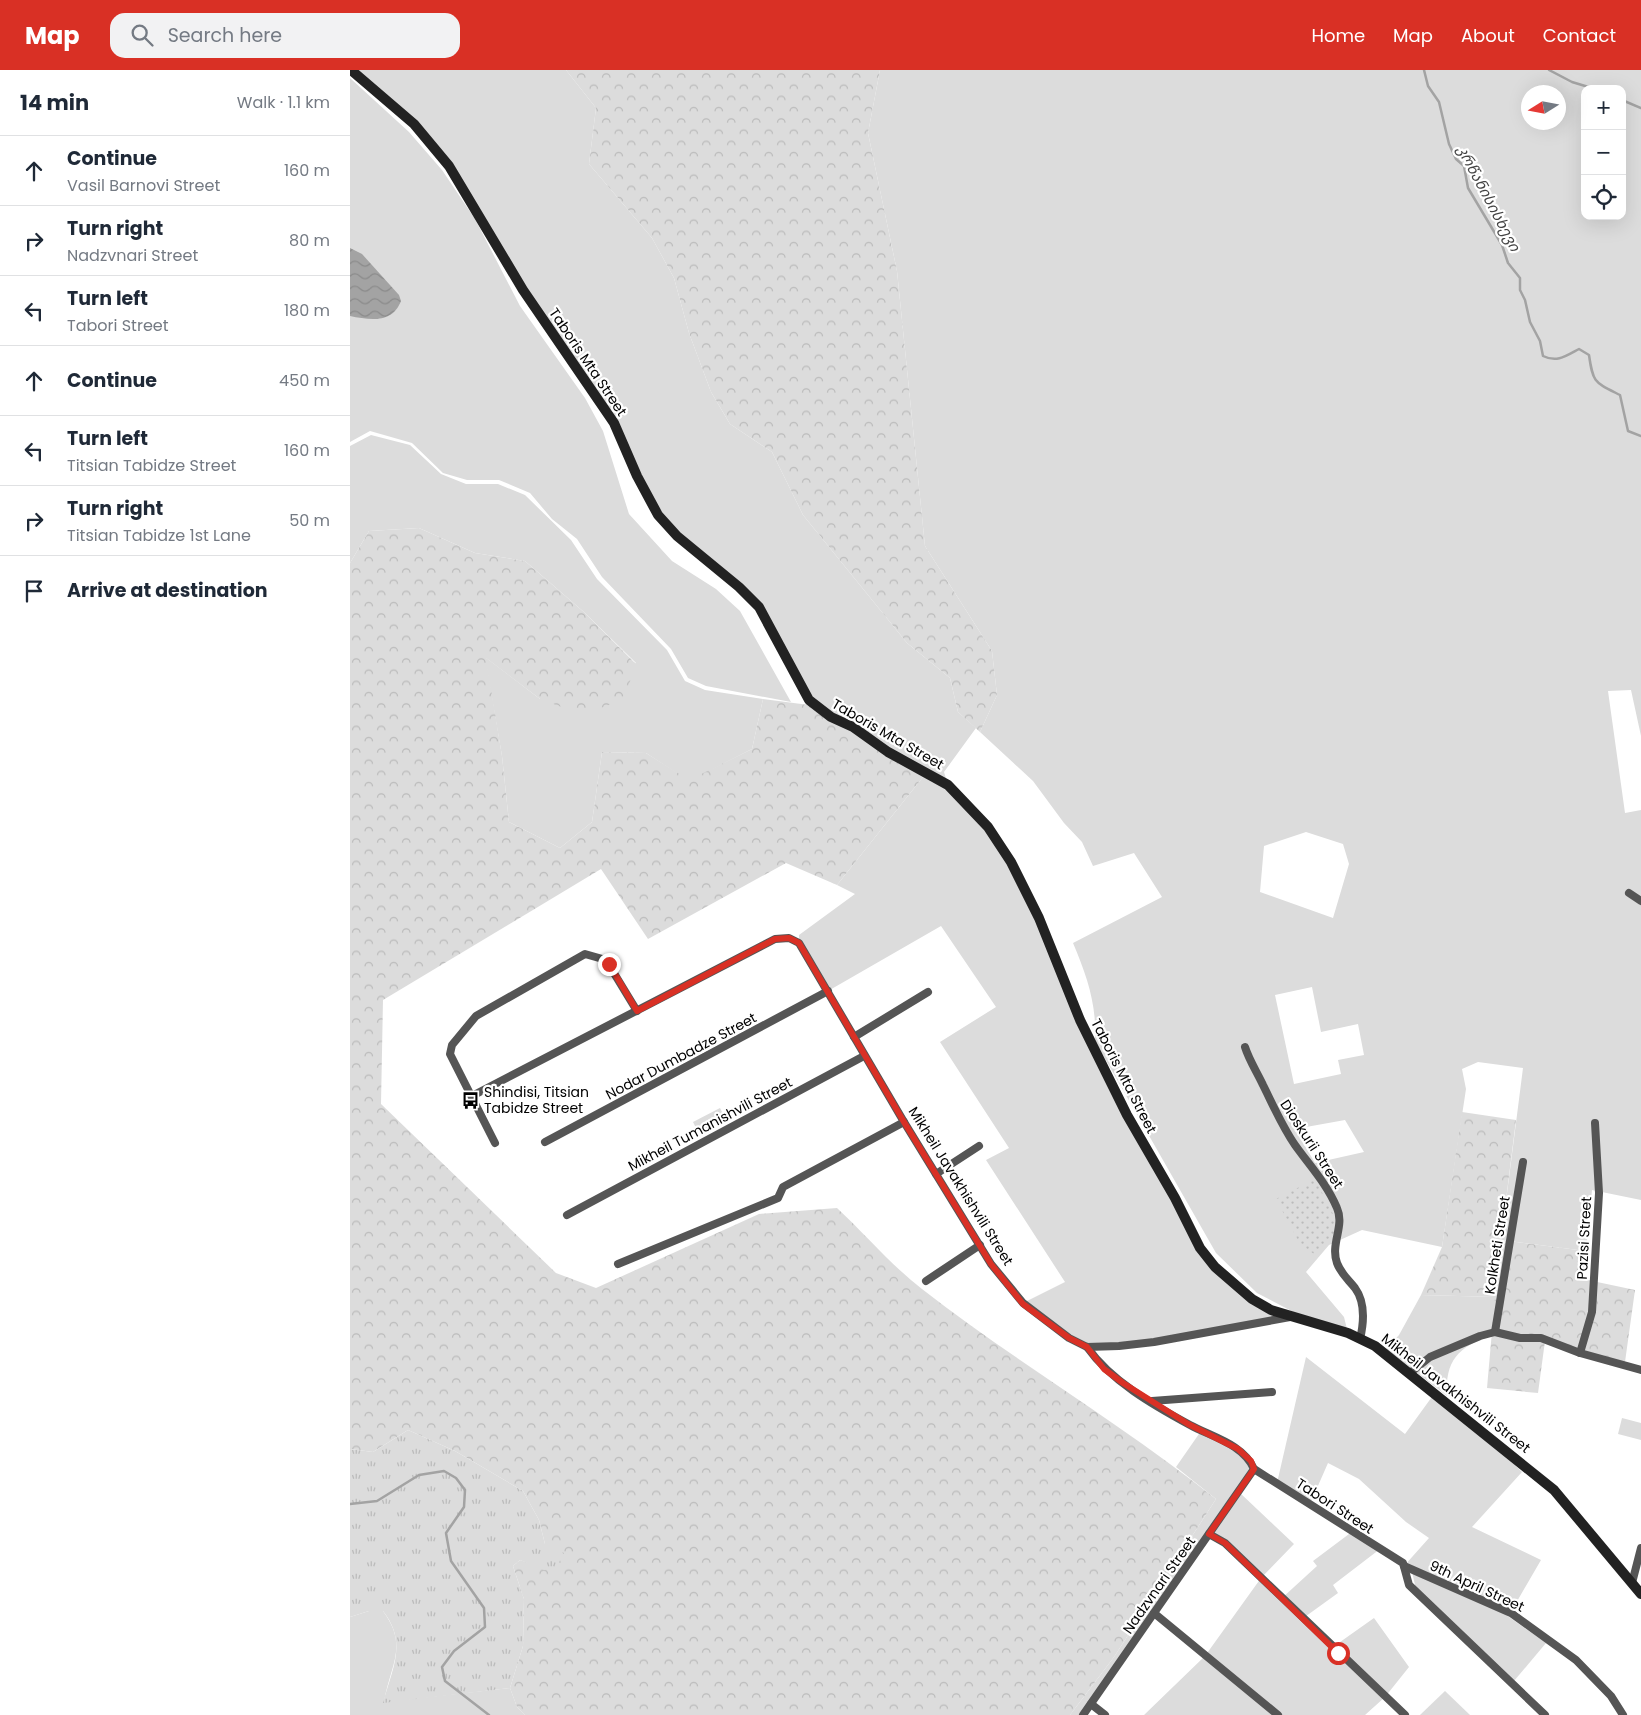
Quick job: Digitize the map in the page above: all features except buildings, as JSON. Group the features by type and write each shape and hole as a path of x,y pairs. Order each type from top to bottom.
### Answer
{"main road":[{"name":"Taboris Mta Street","path":"351,70 414,124 449,166 523,290 614,422 637,476 658,515 677,536 739,587 759,607 809,700 831,717 853,727 888,752 948,785 988,827 1011,862 1039,918 1098,1060 1200,1248 1215,1267 1237,1288 1271,1310 1290,1317"},
{"name":"Mikheil Javakhishvili Street","path":"1290,1317 1360,1339 1376,1346 1554,1490 1641,1594"}],"street":[{"path":"1629,893 1641,900"},
{"name":"Mikheil Javakhishvili Street","path":"637,1011 775,939 789,938 799,943 864,1056 991,1264 1023,1304 1069,1338 1087,1347 1154,1342 1290,1317"},
{"path":"472,1096 637,1011 606,960 590,955 579,957 476,1016 457,1039 450,1054 495,1143"},
{"name":"Nodar Dumbadze Street","path":"545,1142 828,991"},
{"path":"854,1037 928,992"},
{"name":"Dioskurii Street","path":"1245,1047 1275,1112 1295,1145 1315,1170 1338,1210 1340,1222 1334,1247 1337,1263 1345,1278 1356,1289 1362,1303 1364,1321 1360,1339"},
{"name":"Mikheil Tumanishvili Street","path":"567,1215 864,1056"},
{"path":"618,1264 778,1198 783,1187 904,1122"},
{"name":"Pazisi Street","path":"1580,1353 1592,1312 1599,1192 1596,1124"},
{"path":"936,1174 979,1146"},
{"name":"Kolkheti Street","path":"1496,1332 1523,1162"},
{"path":"926,1281 980,1245"},
{"path":"1410,1373 1430,1357 1480,1336 1496,1332 1520,1338 1541,1338 1580,1353 1641,1370"},
{"name":"Tabori Street","path":"1087,1347 1104,1369 1188,1424 1238,1449 1251,1461 1254,1469 1404,1566"},
{"path":"1152,1401 1272,1392"},
{"name":"Nadzvnari Street","path":"1083,1715 1254,1469"},
{"path":"1209,1534 1225,1543 1405,1715"},
{"path":"1632,1583 1641,1548"},
{"path":"1404,1566 1409,1585 1545,1715"},
{"name":"9th April Street","path":"1404,1566 1511,1613 1576,1660 1611,1696 1623,1715"},
{"path":"1154,1613 1278,1715"},
{"path":"1091,1704 1106,1715"}],"green space":[{"path":"350,70 566,70 596,108 589,164 652,238 674,278 689,333 711,392 730,424 772,452 803,515 907,643 950,678 958,712 976,728 944,772 948,785 1011,862 1080,1020 1187,1224 1229,1282 1290,1317 1154,1342 1087,1347 1023,1303 1065,1282 986,1160 1009,1148 940,1042 996,1007 941,926 828,991 799,943 799,935 855,894 837,885 927,772 818,708 761,610 656,516 613,422 447,168 407,122"},
{"path":"566,70 880,70 868,133 897,271 925,546 992,651 997,695 980,732 958,712 950,678 907,643 803,515 772,452 730,424 711,392 689,333 674,278 652,238 589,164 596,108"},
{"path":"880,70 1641,70 1641,736 1631,690 1608,691 1625,813 1641,810 1641,1200 1592,1190 1586,1251 1501,1240 1523,1068 1478,1062 1462,1069 1466,1089 1442,1247 1362,1230 1329,1245 1306,1272 1344,1317 1347,1329 1301,1316 1257,1293 1216,1253 1095,1041 1093,1003 1083,967 1073,943 1162,897 1134,853 1093,866 1082,842 1064,823 1033,781 980,732 997,695 992,651 925,546 897,271 868,133","holes":["1306,832 1343,844 1349,864 1333,918 1260,892 1264,846","1312,987 1321,1032 1358,1024 1364,1055 1338,1060 1341,1074 1294,1084 1275,995","1345,1120 1364,1152 1315,1163 1295,1129"]},
{"path":"350,78 409,132 442,170 475,219 520,306 585,398 603,431 629,514 672,561 716,589 740,611 791,702 706,686 688,678 671,649 602,577 577,539 552,519 530,493 499,480 467,480 443,473 412,443 370,431 350,442"},
{"path":"371,435 410,445 441,474 466,484 498,484 525,495 571,540 597,579 667,650 685,681 705,690 763,699 752,749 689,781 646,753 602,752 592,822 560,848 509,822 502,756 485,657 540,699 636,663 585,613 525,561 475,553 419,528 369,531 350,563 350,446"},
{"path":"419,528 475,553 525,561 585,613 636,664 624,699 583,715 540,699 486,658 502,756 509,822 560,848 592,822 602,752 646,753 689,780 752,749 763,699 809,705 927,772 837,885 786,863 648,939 601,869 383,1000 381,1104 556,1273 596,1288 759,1214 837,1208 889,1260 922,1289 1144,1445 1216,1499 1114,1657 1070,1715 525,1715 517,1707 510,1688 523,1646 524,1599 513,1566 520,1560 532,1564 545,1544 539,1520 523,1491 455,1451 408,1430 373,1452 350,1449 350,563 369,531"},
{"path":"720,1108 726,1120 699,1134 693,1122"},
{"path":"1462,1112 1516,1120 1501,1240 1586,1251 1583,1279 1635,1290 1625,1362 1545,1341 1538,1393 1487,1388 1495,1297 1421,1295 1442,1247"},
{"path":"1315,1179 1334,1216 1335,1233 1314,1254 1300,1244 1276,1199"},
{"path":"1421,1295 1496,1297 1492,1336 1470,1345 1456,1357 1448,1373 1447,1396 1386,1349 1399,1335"},
{"path":"1306,1357 1405,1434 1434,1394 1481,1432 1522,1472 1472,1527 1541,1560 1512,1610 1404,1566 1429,1538 1406,1522 1359,1479 1328,1463 1310,1504 1277,1483"},
{"path":"1622,1418 1641,1423 1641,1440 1618,1434"},
{"path":"408,1430 455,1451 523,1491 539,1520 545,1544 564,1553 556,1568 544,1570 520,1560 513,1566 524,1599 523,1646 510,1688 383,1703 396,1656 395,1634 391,1623 383,1611 369,1611 350,1617 350,1449 373,1452"},
{"path":"1201,1431 1238,1449 1254,1469 1239,1492 1294,1544 1261,1578 1209,1534 1083,1715 1070,1715 1114,1657 1216,1499 1176,1467"},
{"path":"1353,1531 1380,1549 1333,1585 1338,1593 1302,1619 1333,1647 1374,1618 1409,1667 1385,1697 1365,1715 1144,1715 1205,1656 1261,1578 1282,1598 1317,1566 1313,1561"},
{"path":"1412,1572 1502,1612 1546,1643 1514,1681 1416,1589"},
{"path":"369,1611 383,1611 391,1623 395,1635 396,1656 384,1702 510,1688 517,1707 525,1715 350,1715 350,1617"},
{"path":"1445,1691 1470,1715 1420,1715"}],"water":[{"path":"350,248 362,254 399,295 401,301 392,314 380,319 350,316"}],"waterway":[{"name":"კრწანისისხევი","path":"1424,70 1428,86 1439,102 1449,144 1456,159 1464,166 1468,188 1502,245 1508,263 1520,278 1520,290 1525,300 1530,322 1540,341 1543,356 1557,359 1579,349 1589,355 1596,381 1620,395 1628,431 1641,436"},
{"path":"1549,70 1582,85"},
{"path":"1626,102 1641,108"},
{"path":"350,1504 377,1501 419,1475 444,1471 456,1478 465,1490 464,1507 446,1533 451,1561 484,1608 485,1627 454,1651 442,1667 445,1681 489,1715"}],"place":[{"name":"Shindisi, Titsian Tabidze Street","path":"470,1100"}],"route":[{"path":"609,964 637,1011 775,939 789,938 799,943 864,1056 991,1264 1023,1304 1069,1338 1087,1347 1104,1369 1123,1383 1188,1424 1207,1434 1220,1438 1238,1449 1251,1461 1254,1469 1209,1534 1225,1543 1338,1653"}]}
